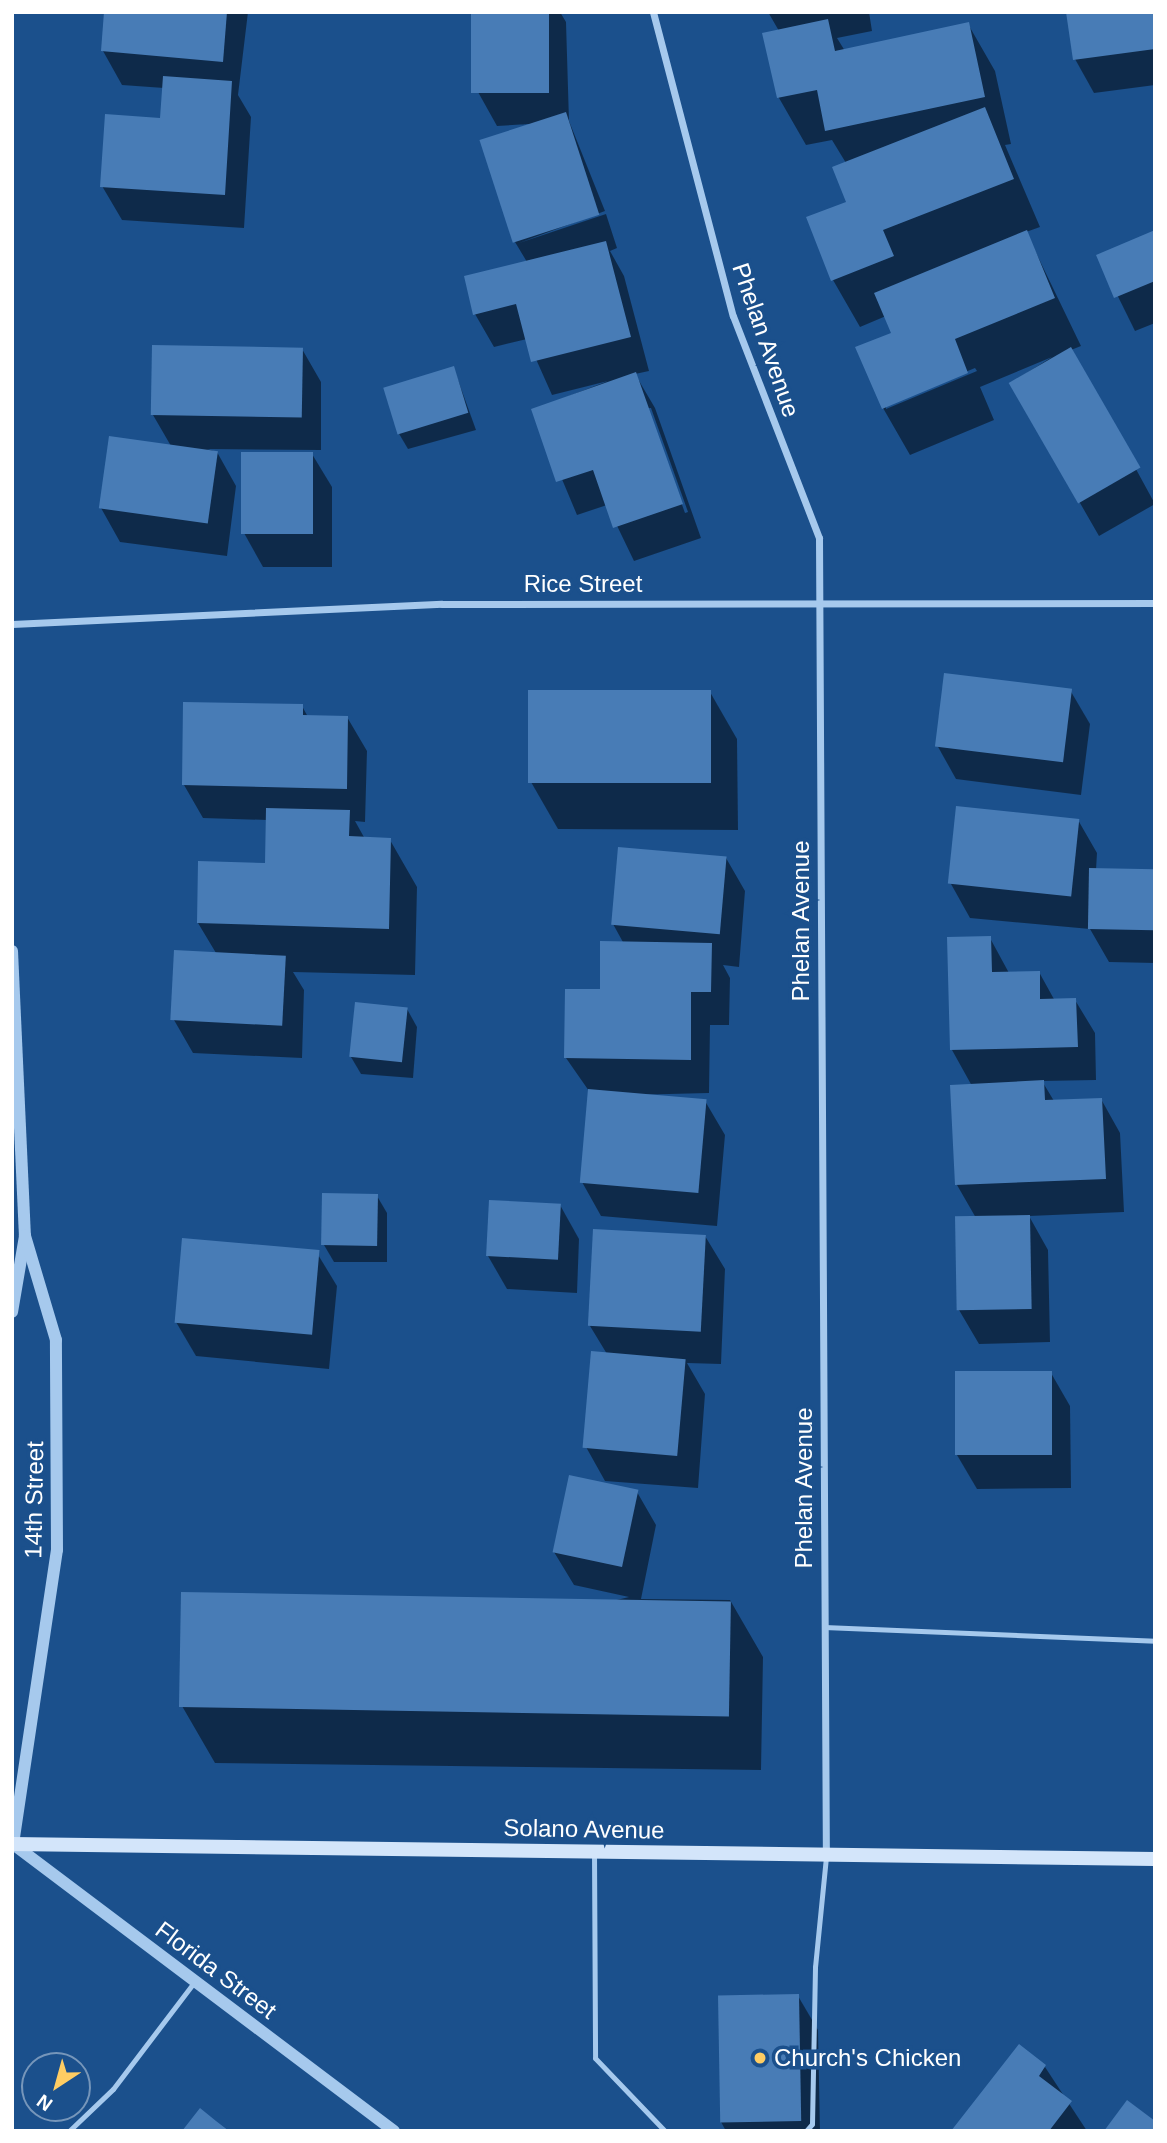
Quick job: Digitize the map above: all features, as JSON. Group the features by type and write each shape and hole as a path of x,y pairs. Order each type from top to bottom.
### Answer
{"main road":[{"name":"Solano Avenue","path":"12,1845 1155,1859"}],"street":[{"name":"Phelan Avenue","path":"653,12 733,316 819,538 826,1857"},
{"name":"Rice Street","path":"12,624 442,604 1155,603"},
{"name":"14th Street","path":"12,951 25,1236 12,1312"},
{"name":"14th Street","path":"12,1845 58,1550 56,1340 25,1236"},
{"path":"12,1838 12,1845"},
{"name":"Florida Street","path":"12,1845 394,2131"}],"lane":[{"path":"824,1627 1155,1641"},
{"path":"594,1852 595,2058 665,2131"},
{"path":"806,2131 812,2124 815,1966 826,1857"},
{"path":"69,2131 113,2089 195,1981"}],"building":[{"path":"104,12 227,12 223,62 101,51"},
{"path":"471,12 549,12 549,93 471,93"},
{"path":"1066,12 1155,12 1155,49 1073,60"},
{"path":"828,19 835,51 969,22 985,97 825,131 817,90 777,98 762,33"},
{"path":"163,76 232,81 225,195 100,187 105,114 160,118"},
{"path":"985,107 1014,179 883,230 894,256 831,281 806,217 846,202 832,167"},
{"path":"566,112 599,215 513,243 479,140"},
{"path":"1027,230 1055,298 955,339 968,373 882,409 855,347 891,333 874,293"},
{"path":"1155,230 1155,281 1114,298 1096,255"},
{"path":"606,241 631,337 531,362 516,304 473,315 464,276"},
{"path":"152,345 303,348 302,418 151,415"},
{"path":"1071,347 1140,467 1078,503 1009,383"},
{"path":"454,366 468,413 398,434 383,388"},
{"path":"636,372 683,504 613,528 593,470 556,482 531,409"},
{"path":"109,436 218,451 208,524 99,508"},
{"path":"241,452 313,452 313,534 241,534"},
{"path":"944,673 1072,689 1063,762 935,746"},
{"path":"528,690 711,690 711,783 528,783"},
{"path":"183,702 303,704 303,715 348,716 347,789 182,785"},
{"path":"956,806 1079,819 1071,897 948,884"},
{"path":"266,808 350,810 349,836 391,838 389,929 197,923 198,861 265,863"},
{"path":"618,847 727,856 720,934 611,925"},
{"path":"1089,868 1155,869 1154,930 1088,929"},
{"path":"991,936 992,972 1040,971 1040,999 1076,998 1078,1047 950,1050 947,937"},
{"path":"600,941 712,943 711,992 691,992 691,1060 564,1058 565,989 600,989"},
{"path":"174,950 286,956 282,1026 170,1020"},
{"path":"355,1002 408,1008 402,1062 349,1057"},
{"path":"1044,1080 1045,1100 1102,1098 1106,1179 955,1185 950,1085"},
{"path":"588,1089 707,1099 698,1193 580,1183"},
{"path":"322,1193 378,1194 377,1246 321,1245"},
{"path":"489,1200 561,1204 558,1260 486,1256"},
{"path":"1030,1215 1032,1309 957,1310 955,1216"},
{"path":"593,1229 706,1235 701,1332 588,1326"},
{"path":"182,1238 319,1250 312,1335 175,1323"},
{"path":"591,1351 686,1359 677,1456 583,1448"},
{"path":"955,1371 1052,1371 1052,1455 955,1455"},
{"path":"569,1475 638,1490 622,1567 553,1552"},
{"path":"181,1592 731,1602 729,1717 179,1707"},
{"name":"Church's Chicken","path":"799,1994 801,2121 720,2122 718,1995"},
{"path":"1019,2044 1046,2065 1039,2076 1072,2101 1049,2131 951,2131"},
{"path":"1127,2100 1155,2121 1155,2131 1104,2131"},
{"path":"200,2108 216,2121 229,2131 182,2131"}],"place":[{"name":"Church's Chicken","path":"760,2058"}]}
